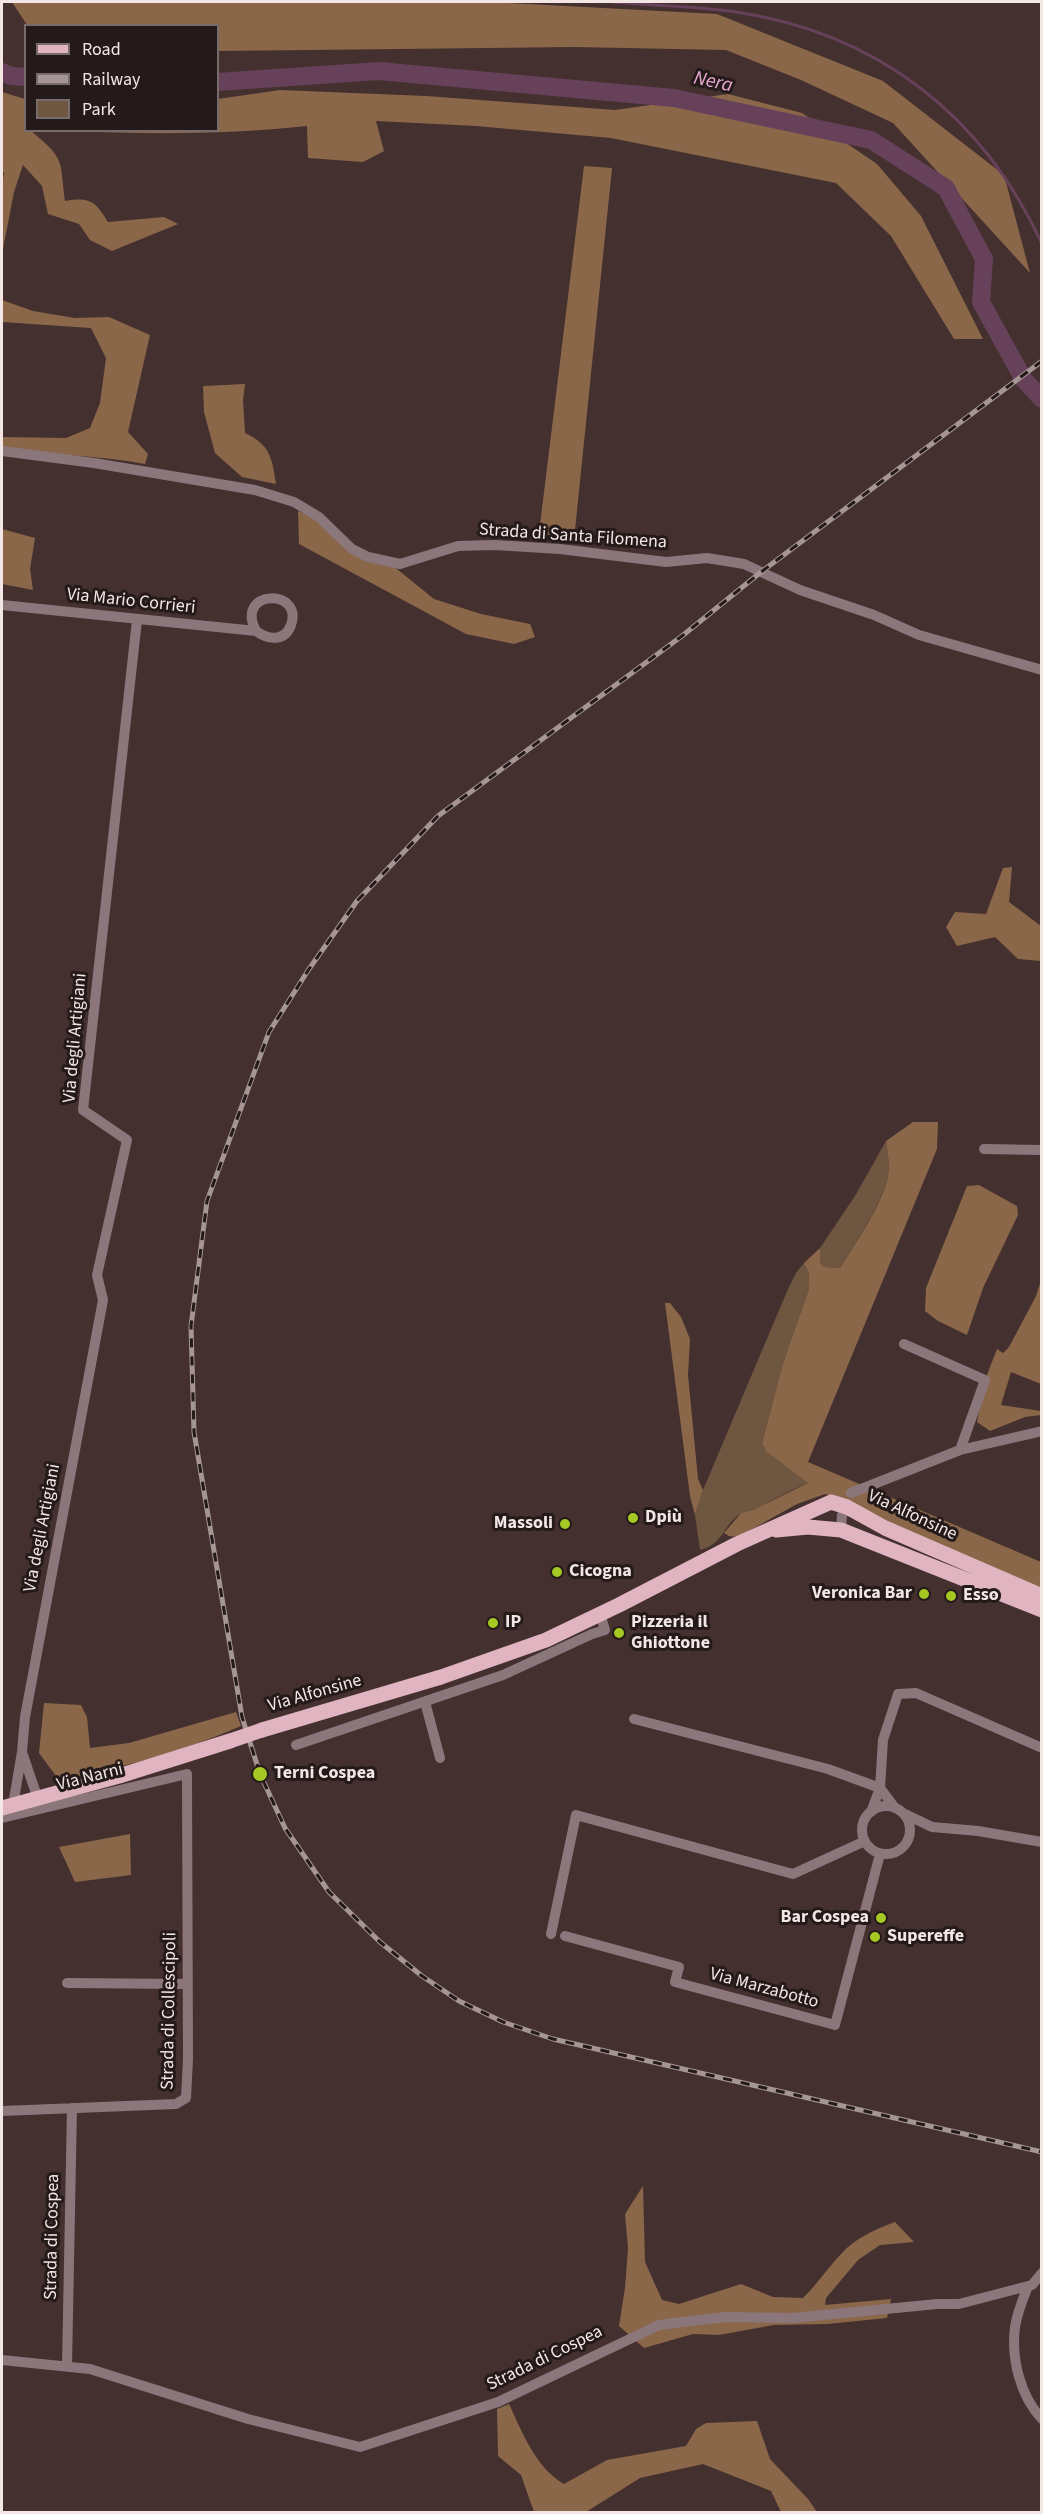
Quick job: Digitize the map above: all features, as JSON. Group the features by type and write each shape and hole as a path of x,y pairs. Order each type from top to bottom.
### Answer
{"main road":[{"name":"Via Alfonsine","path":"38,1799 441,1677 546,1640 764,1531 831,1502 849,1500 885,1528 1041,1596"},
{"name":"Via Alfonsine","path":"764,1531 808,1527 841,1530 1041,1610"},
{"name":"Via Narni","path":"7,1807 38,1799"}],"street":[{"name":"Strada di Santa Filomena","path":"2,451 94,463 255,490 294,502 319,516 352,549 368,557 400,564 458,546 495,545 560,549 666,562 707,558 744,564 800,590 874,615 919,635 1041,670"},
{"name":"Via Mario Corrieri","path":"2,604 256,631"},
{"name":"Via degli Artigiani","path":"7,1807 22,1752 25,1717 103,1300 97,1275 127,1140 82,1110 137,620"},
{"path":"984,1149 1041,1150"},
{"path":"904,1344 985,1380 960,1450"},
{"path":"841,1530 842,1515 849,1500 960,1450 1041,1431"},
{"path":"296,1745 503,1675 605,1630 600,1614"},
{"path":"634,1719 828,1769 880,1788 909,1821 910,1835 903,1848 888,1854 880,1854 869,1847 865,1841 862,1826 871,1812 880,1788 883,1740 898,1694 916,1693 1041,1748"},
{"path":"425,1702 440,1758"},
{"name":"Via degli Artigiani","path":"22,1752 38,1799"},
{"name":"Via Narni","path":"2,1818 187,1774"},
{"name":"Strada di Collescipoli","path":"2,2111 176,2104 186,2098 188,2089 187,1774"},
{"path":"871,1812 885,1806 932,1827 978,1831 1041,1842"},
{"path":"551,1934 576,1815 793,1874 865,1841"},
{"path":"910,1835 932,1827"},
{"name":"Via Marzabotto","path":"566,1936 679,1967 675,1982 835,2025 880,1854"},
{"name":"Strada di Collescipoli","path":"68,1983 188,1984"},
{"name":"Strada di Cospea","path":"67,2365 72,2108"},
{"path":"1041,2272 1039,2279 1028,2286 1015,2325 1014,2353 1027,2398 1041,2419"},
{"name":"Strada di Cospea","path":"2,2360 90,2369 248,2418 360,2447 498,2402 659,2325 725,2317 793,2318 959,2304 1028,2286"}],"green space":[{"path":"886,1141 888,1173 877,1204 840,1268 824,1267 820,1262 820,1248 855,1196"},
{"path":"804,1263 809,1273 809,1289 783,1363 762,1443 808,1483 758,1508 740,1514 734,1518 719,1539 700,1550 695,1515 703,1490 788,1289"}],"shaded area":[{"path":"12,2 490,2 717,14 883,81 1004,175 1030,273 893,123 801,80 726,50 575,47 219,51 219,24 26,24"},
{"path":"280,90 426,96 615,110 728,94 802,113 877,164 921,216 983,339 954,339 891,236 836,183 611,138 476,126 376,121 384,151 363,162 308,158 307,126 219,132 219,99"},
{"path":"2,92 24,99 24,132 32,132 55,154 61,168 65,201 86,200 91,202 108,222 164,217 178,224 112,251 90,240 79,224 48,214 42,186 23,165 14,192 2,254 4,173 2,170"},
{"path":"96,132 216,132 186,133"},
{"path":"584,166 612,168 574,540 539,533"},
{"path":"2,300 33,311 75,318 109,317 150,335 128,432 148,454 145,464 2,450 2,437 66,438 90,428 100,403 106,358 91,328 2,322"},
{"path":"245,384 243,400 245,433 265,447 271,459 276,484 242,477 215,453 204,412 203,386"},
{"path":"298,511 314,517 344,540 392,565 434,599 481,614 530,624 535,637 514,644 466,634 299,544"},
{"path":"2,529 35,538 30,569 33,590 2,584"},
{"path":"1012,867 1009,902 1041,926 1041,961 1018,959 995,937 957,946 946,927 955,912 986,914 1003,868"},
{"path":"913,1122 938,1122 937,1149 808,1462 1041,1562 1041,1592 896,1528 843,1500 825,1494 797,1504 738,1537 724,1533 741,1513 755,1509 808,1483 766,1451 762,1443 783,1363 809,1289 809,1273 804,1263 820,1248 820,1262 824,1267 840,1268 866,1227 883,1194 888,1179 889,1163 886,1141"},
{"path":"979,1185 1017,1206 1018,1215 983,1288 967,1335 938,1321 925,1311 926,1288 967,1186"},
{"path":"1041,1280 1041,1384 1011,1372 1001,1405 1041,1411 1041,1415 1025,1417 990,1431 977,1422 985,1380 997,1349 1003,1353 1009,1347 1036,1296"},
{"path":"665,1303 670,1303 681,1317 690,1339 688,1375 698,1479 703,1490 695,1515 690,1496"},
{"path":"44,1703 81,1705 87,1717 90,1748 129,1743 236,1712 241,1726 196,1744 151,1758 59,1780 39,1753"},
{"path":"130,1834 131,1875 75,1882 59,1847"},
{"path":"643,2186 645,2262 662,2300 679,2304 741,2284 773,2297 803,2298 853,2243 895,2222 914,2242 880,2245 858,2260 826,2298 825,2305 891,2299 887,2318 828,2324 774,2325 719,2335 693,2334 644,2348 619,2326 628,2248 625,2214"},
{"path":"509,2404 538,2459 545,2469 564,2484 607,2460 686,2446 696,2429 706,2423 757,2421 770,2459 808,2499 817,2512 781,2512 771,2491 703,2464 640,2478 586,2512 534,2512 521,2475 498,2456 497,2409"}],"waterway":[{"path":"613,2 721,10 787,23 835,39 879,61 920,88 956,119 989,156 1018,198 1042,244"},
{"name":"Nera","path":"219,82 379,71 674,98 871,140 946,188 984,259 981,302 1024,380 1042,399"},
{"name":"Nera","path":"2,72 11,76 24,77"}],"railway":[{"path":"1042,361 761,572 682,636 438,816 357,901 309,969 269,1032 207,1201 191,1326 194,1432 242,1717 260,1774 285,1828 329,1892 380,1942 422,1976 459,2001 503,2022 553,2039 1042,2152"}],"place":[{"name":"Dpiù","path":"633,1518"},
{"name":"Massoli","path":"565,1524"},
{"name":"Cicogna","path":"557,1572"},
{"name":"Veronica Bar","path":"924,1594"},
{"name":"Esso","path":"951,1596"},
{"name":"IP","path":"493,1623"},
{"name":"Pizzeria il Ghiottone","path":"619,1633"},
{"name":"Terni Cospea","path":"260,1774"},
{"name":"Bar Cospea","path":"881,1918"},
{"name":"Supereffe","path":"875,1937"}]}
